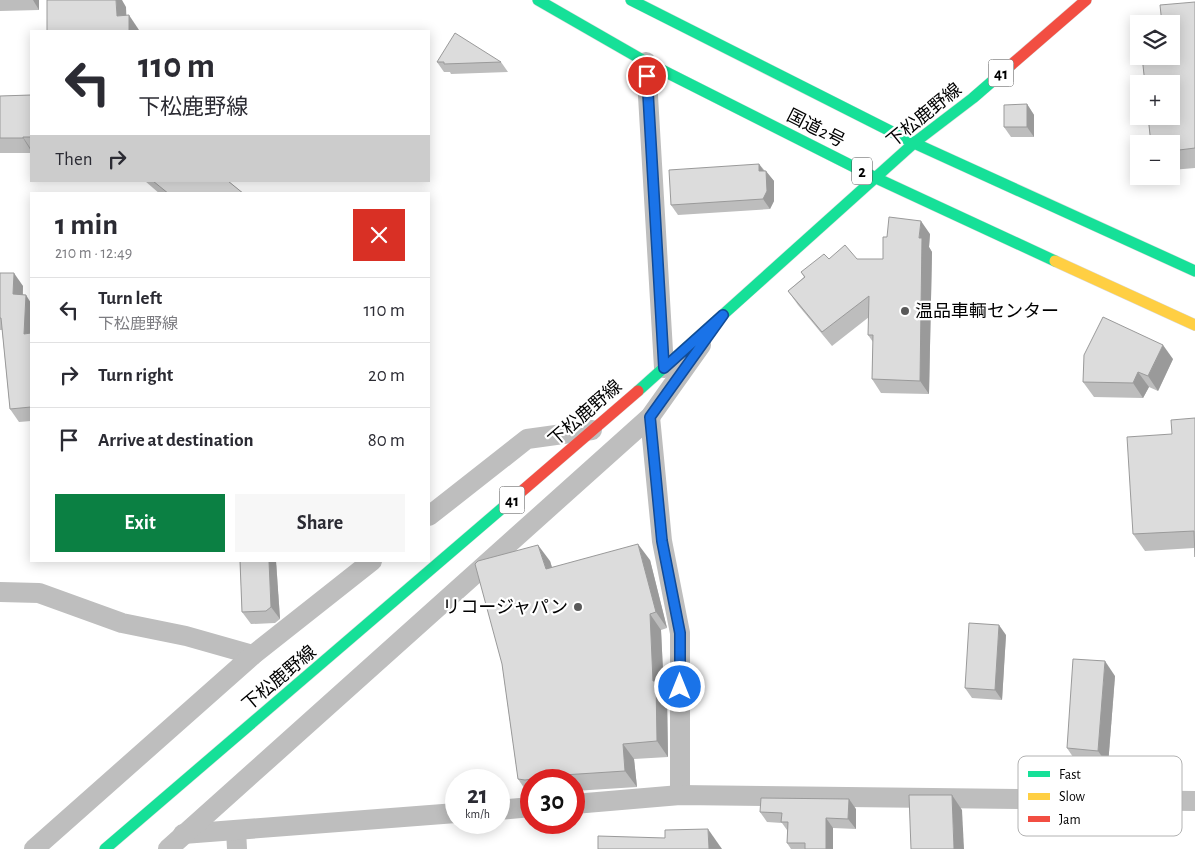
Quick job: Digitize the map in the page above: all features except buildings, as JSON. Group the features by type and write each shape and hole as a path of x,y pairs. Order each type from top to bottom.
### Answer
{"main road":[{"name":"国道2号","path":"538,0 646,62 876,178 1195,325"},
{"name":"下松鹿野線","path":"105,849 406,593 664,368 914,143 973,98 1086,0"},
{"name":"国道2号","path":"639,2 914,143 1195,271"}],"street":[{"path":"646,62 664,368"},
{"path":"168,849 650,417 723,315"},
{"path":"650,417 662,541 680,633 680,795"},
{"path":"430,515 527,439 592,430"},
{"path":"42,847 253,656 371,562"},
{"path":"0,592 39,593 122,623 186,636 253,656"},
{"path":"585,803 680,795 1018,799"},
{"path":"1182,801 1195,801"},
{"path":"183,834 237,840 445,814"}],"traffic: fast":[{"path":"538,0 646,62 876,178 1055,261"},
{"path":"631,0 914,143 1195,271"},
{"path":"638,391 914,143 973,98 1011,65"},
{"path":"105,849 507,504"}],"traffic: slow":[{"path":"1055,261 1195,325"}],"traffic: jam":[{"path":"1011,65 1086,0"},
{"path":"507,504 638,391"}],"place":[{"name":"温品車輌センター","path":"905,311"},
{"name":"リコージャパン","path":"578,607"}],"route":[{"path":"647,76 664,368 723,315 650,417 662,541 680,633 680,687"}]}
